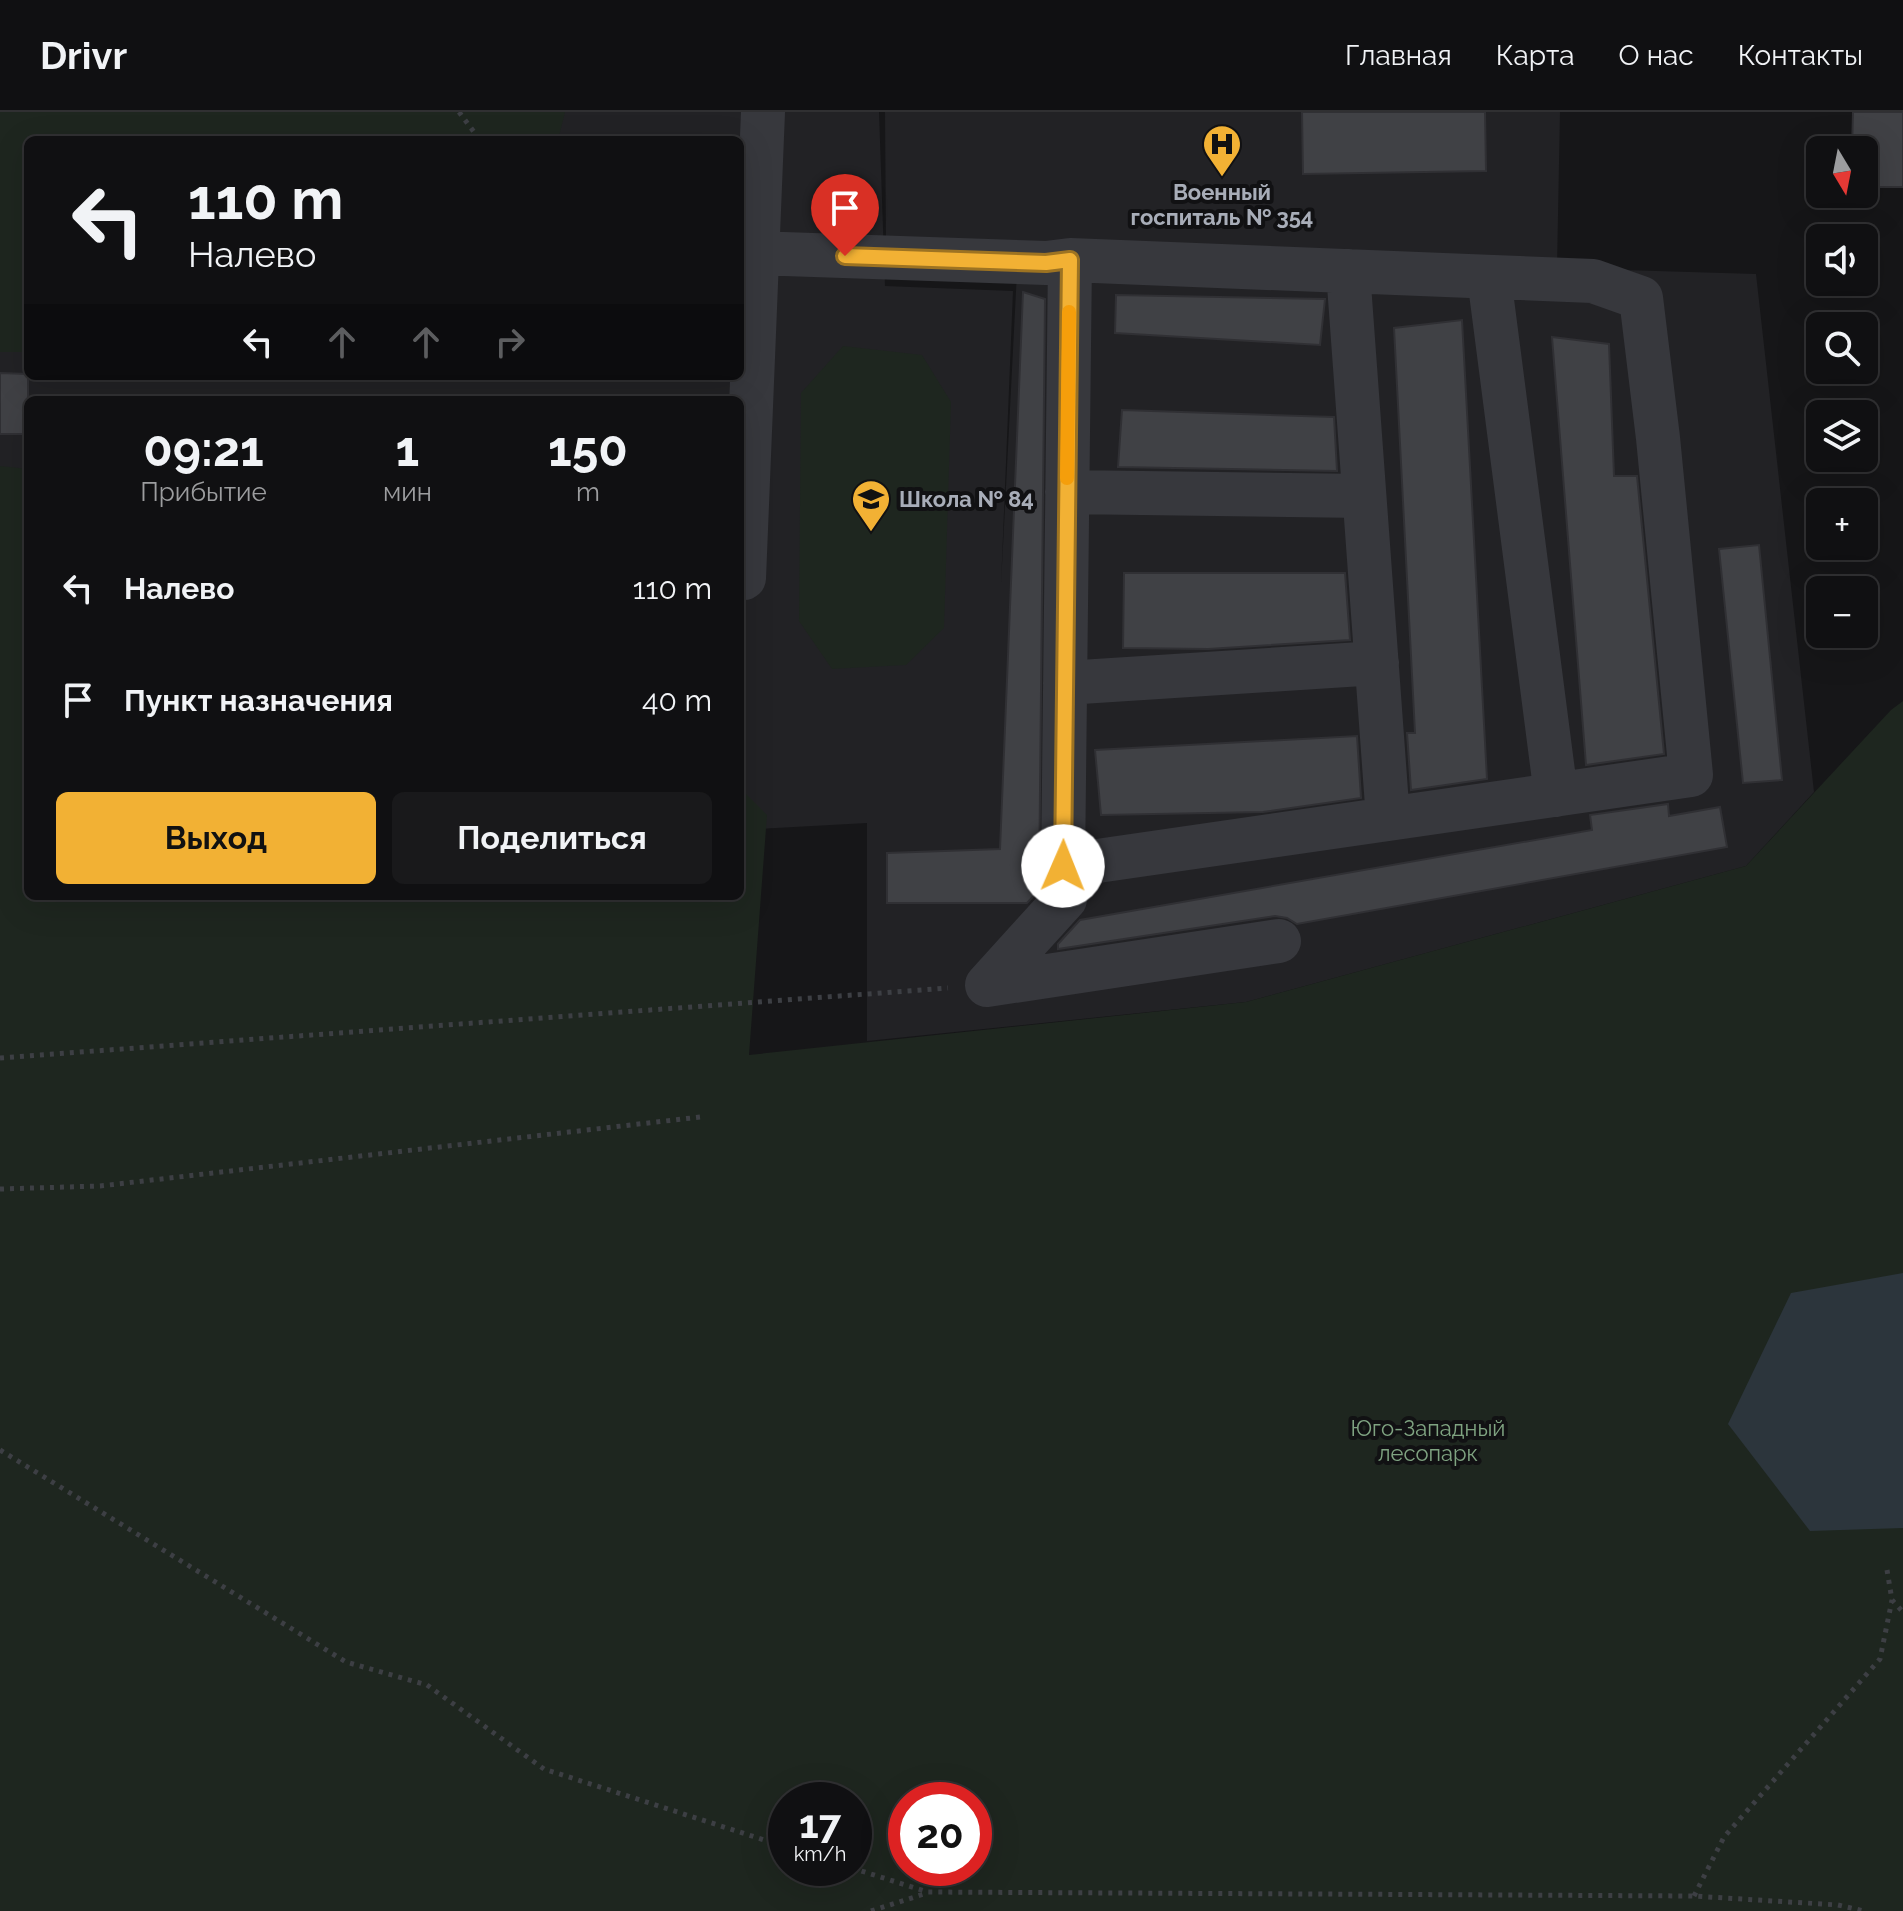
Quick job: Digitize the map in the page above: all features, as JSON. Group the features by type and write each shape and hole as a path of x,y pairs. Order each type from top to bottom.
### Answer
{"lane":[{"path":"744,578 763,112"},
{"path":"758,253 1046,263 1070,260 1593,281 1641,298 1691,775 1063,866"},
{"path":"987,985 1065,899 1070,260"},
{"path":"1348,271 1388,819"},
{"path":"1489,277 1556,795"},
{"path":"1067,492 1364,496"},
{"path":"1065,683 1377,663"},
{"path":"987,985 1279,941"}],"path":[{"path":"459,112 477,136"},
{"path":"0,1058 987,985"},
{"path":"0,1189 100,1186 700,1117"},
{"path":"0,1450 346,1662 427,1685 544,1769 768,1841"},
{"path":"1694,1896 1724,1837 1880,1659 1892,1600 1887,1570"},
{"path":"1892,1600 1903,1612"},
{"path":"872,1874 928,1892 1694,1896 1838,1905 1864,1911"},
{"path":"871,1911 928,1892"}],"shaded area":[{"path":"0,112 879,112 885,286 1013,291 1001,585 1018,252 886,245 885,112 1560,112 1557,268 1756,274 1814,792 1746,866 1246,1002 867,1041 867,823 744,830 744,396 24,396 24,667 0,666"},
{"path":"1903,1273 1903,1528 1810,1531 1728,1424 1791,1293"}],"green space":[{"path":"0,112 565,112 559,136 24,136 24,352 0,352"},
{"path":"843,346 922,355 951,402 944,628 906,665 832,669 799,621 801,393"},
{"name":"Юго-Западный лесопарк","path":"0,466 24,469 24,900 744,900 744,792 767,815 749,1055 1246,1002 1746,866 1891,710 1903,701 1903,1911 0,1911"}],"building":[{"path":"1302,112 1485,112 1486,171 1303,174"},
{"path":"1853,112 1903,112 1903,187 1878,187 1878,136 1852,136"},
{"path":"1023,292 1045,299 1039,890 1027,903 887,903 887,853 1000,849"},
{"path":"1116,295 1325,299 1320,345 1115,333"},
{"path":"1462,320 1487,779 1411,790 1407,733 1415,733 1394,328"},
{"path":"1552,337 1609,344 1614,476 1637,476 1664,754 1586,765"},
{"path":"0,373 24,374 24,380 28,380 28,396 24,396 24,434 0,434"},
{"path":"1122,410 1334,417 1337,471 1118,467"},
{"path":"1759,545 1782,780 1743,783 1719,549"},
{"path":"1124,573 1345,573 1350,640 1208,649 1123,648"},
{"path":"1357,736 1361,798 1263,812 1101,815 1095,750"},
{"path":"1668,804 1669,816 1720,807 1727,847 1297,924 1275,916 1058,949 1058,944 1080,920 1592,830 1590,815"}],"slow traffic":[{"path":"1067,478 1069,312"}],"place":[{"name":"Военный госпиталь № 354","path":"1222,178"},
{"name":"Школа № 84","path":"871,533"}],"route":[{"path":"845,256 1046,263 1070,260 1063,866"}]}
